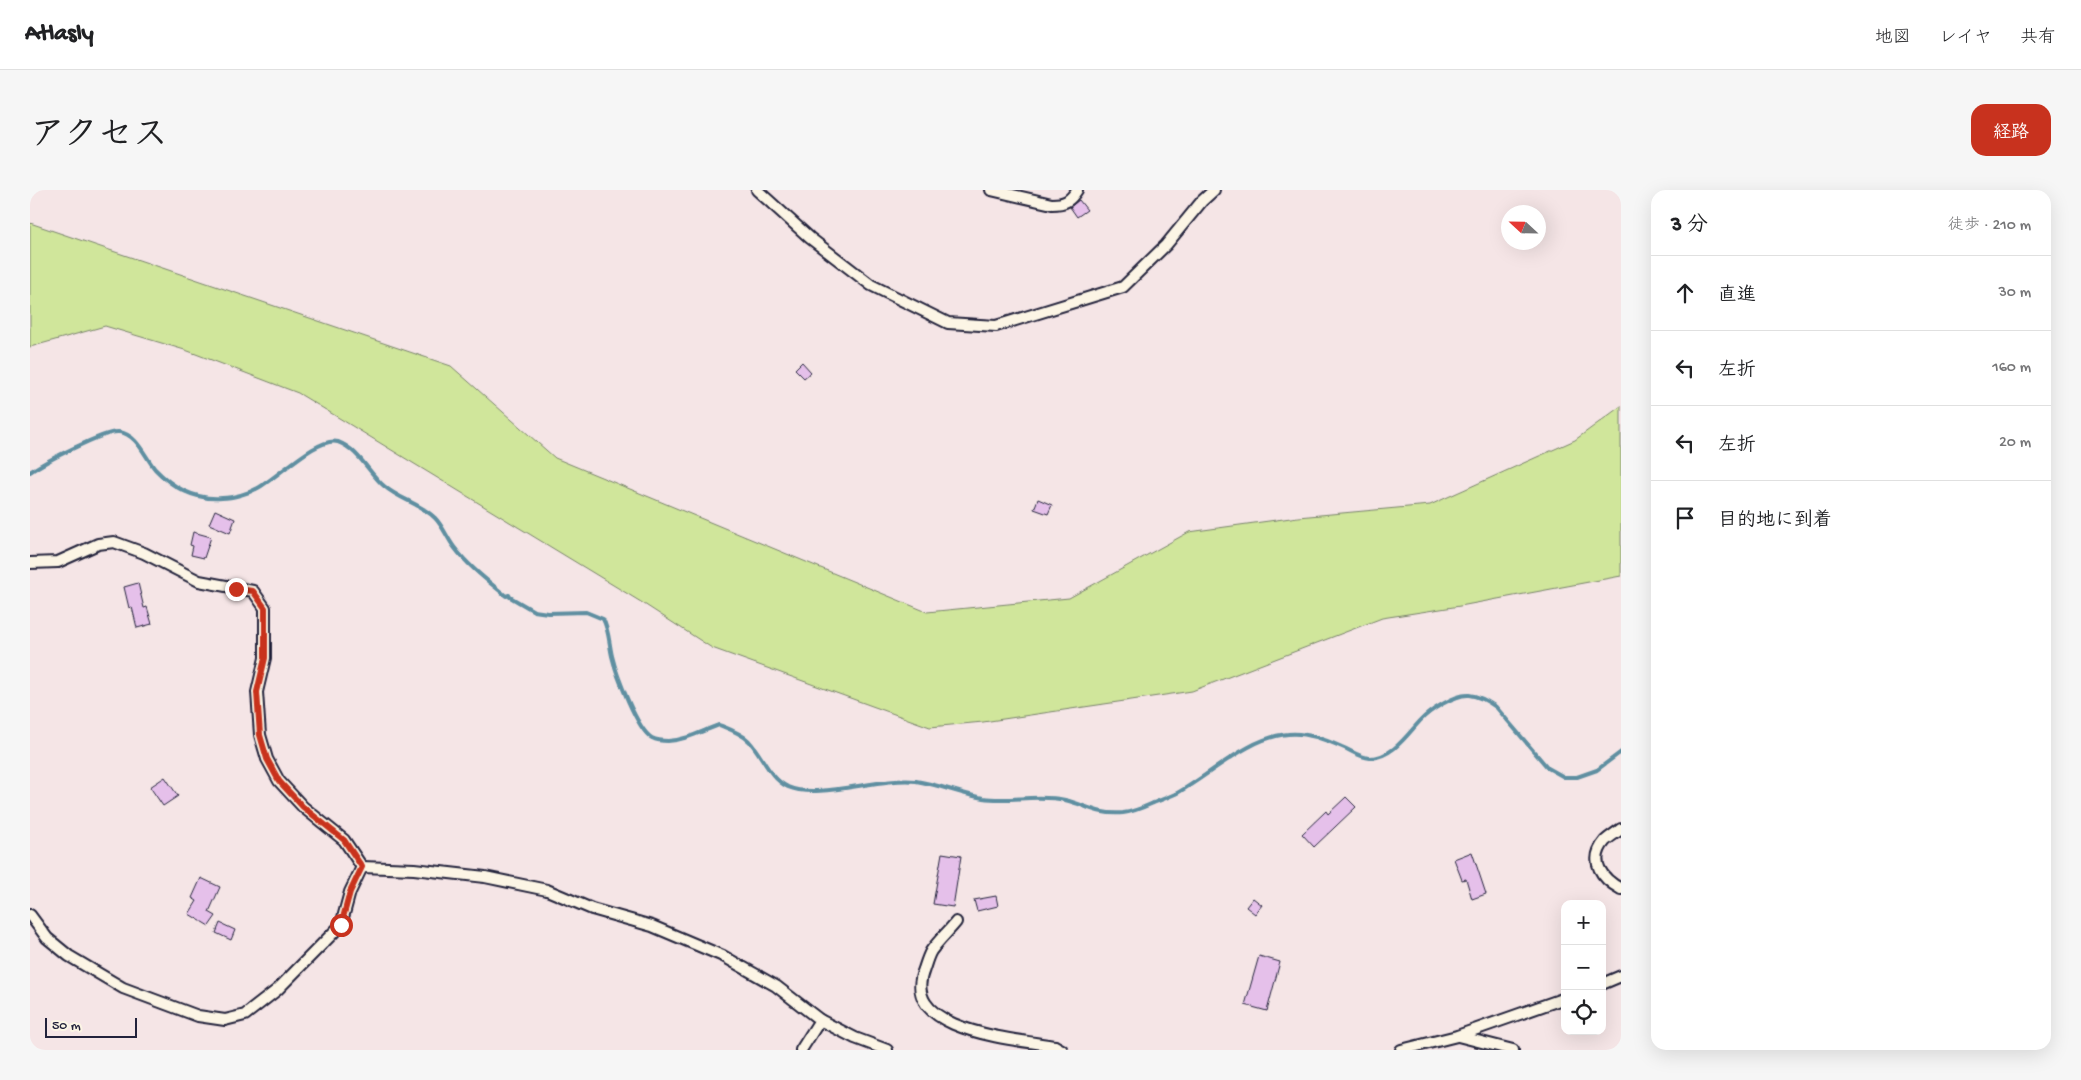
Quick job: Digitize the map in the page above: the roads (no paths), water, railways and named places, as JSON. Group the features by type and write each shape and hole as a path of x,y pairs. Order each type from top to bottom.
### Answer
{"street":[{"path":"757,190 810,238 871,284 948,323 996,326 1123,287 1166,245 1202,201 1214,190"},
{"path":"991,190 1052,204 1063,204 1071,200 1077,190"},
{"path":"30,563 58,562 98,544 114,542 144,553 200,581 253,591 265,608 265,658 257,692 260,735 267,759 279,781 303,807 344,840 362,867"},
{"path":"1621,830 1605,842 1597,858 1599,870 1621,889"},
{"path":"30,915 46,938 69,956 123,988 198,1016 225,1020 245,1015 277,990 341,925 350,892 362,867"},
{"path":"362,867 414,869 485,877 547,890 592,909 652,926 723,956 776,986 820,1020 855,1038 886,1050"},
{"path":"956,922 930,952 920,978 920,990 927,1008 946,1022 975,1031 1055,1046 1062,1050"},
{"path":"1606,982 1621,976"},
{"path":"1401,1050 1457,1036 1561,999"},
{"path":"801,1050 820,1020"},
{"path":"1457,1036 1513,1050"}],"waterway":[{"path":"30,472 88,441 119,432 136,441 155,469 177,487 194,495 226,498 254,490 309,451 320,445 338,442 352,450 390,491 423,509 435,518 465,561 506,596 509,595 534,611 548,613 586,612 603,619 608,632 614,664 622,687 640,724 652,738 664,741 675,740 719,725 746,738 781,783 801,790 832,790 885,782 916,781 983,798 1055,798 1106,813 1127,812 1176,794 1232,757 1260,742 1274,737 1288,734 1309,735 1362,756 1378,757 1398,745 1429,713 1450,700 1463,695 1476,697 1496,707 1548,768 1564,777 1577,777 1597,770 1621,752"}]}
